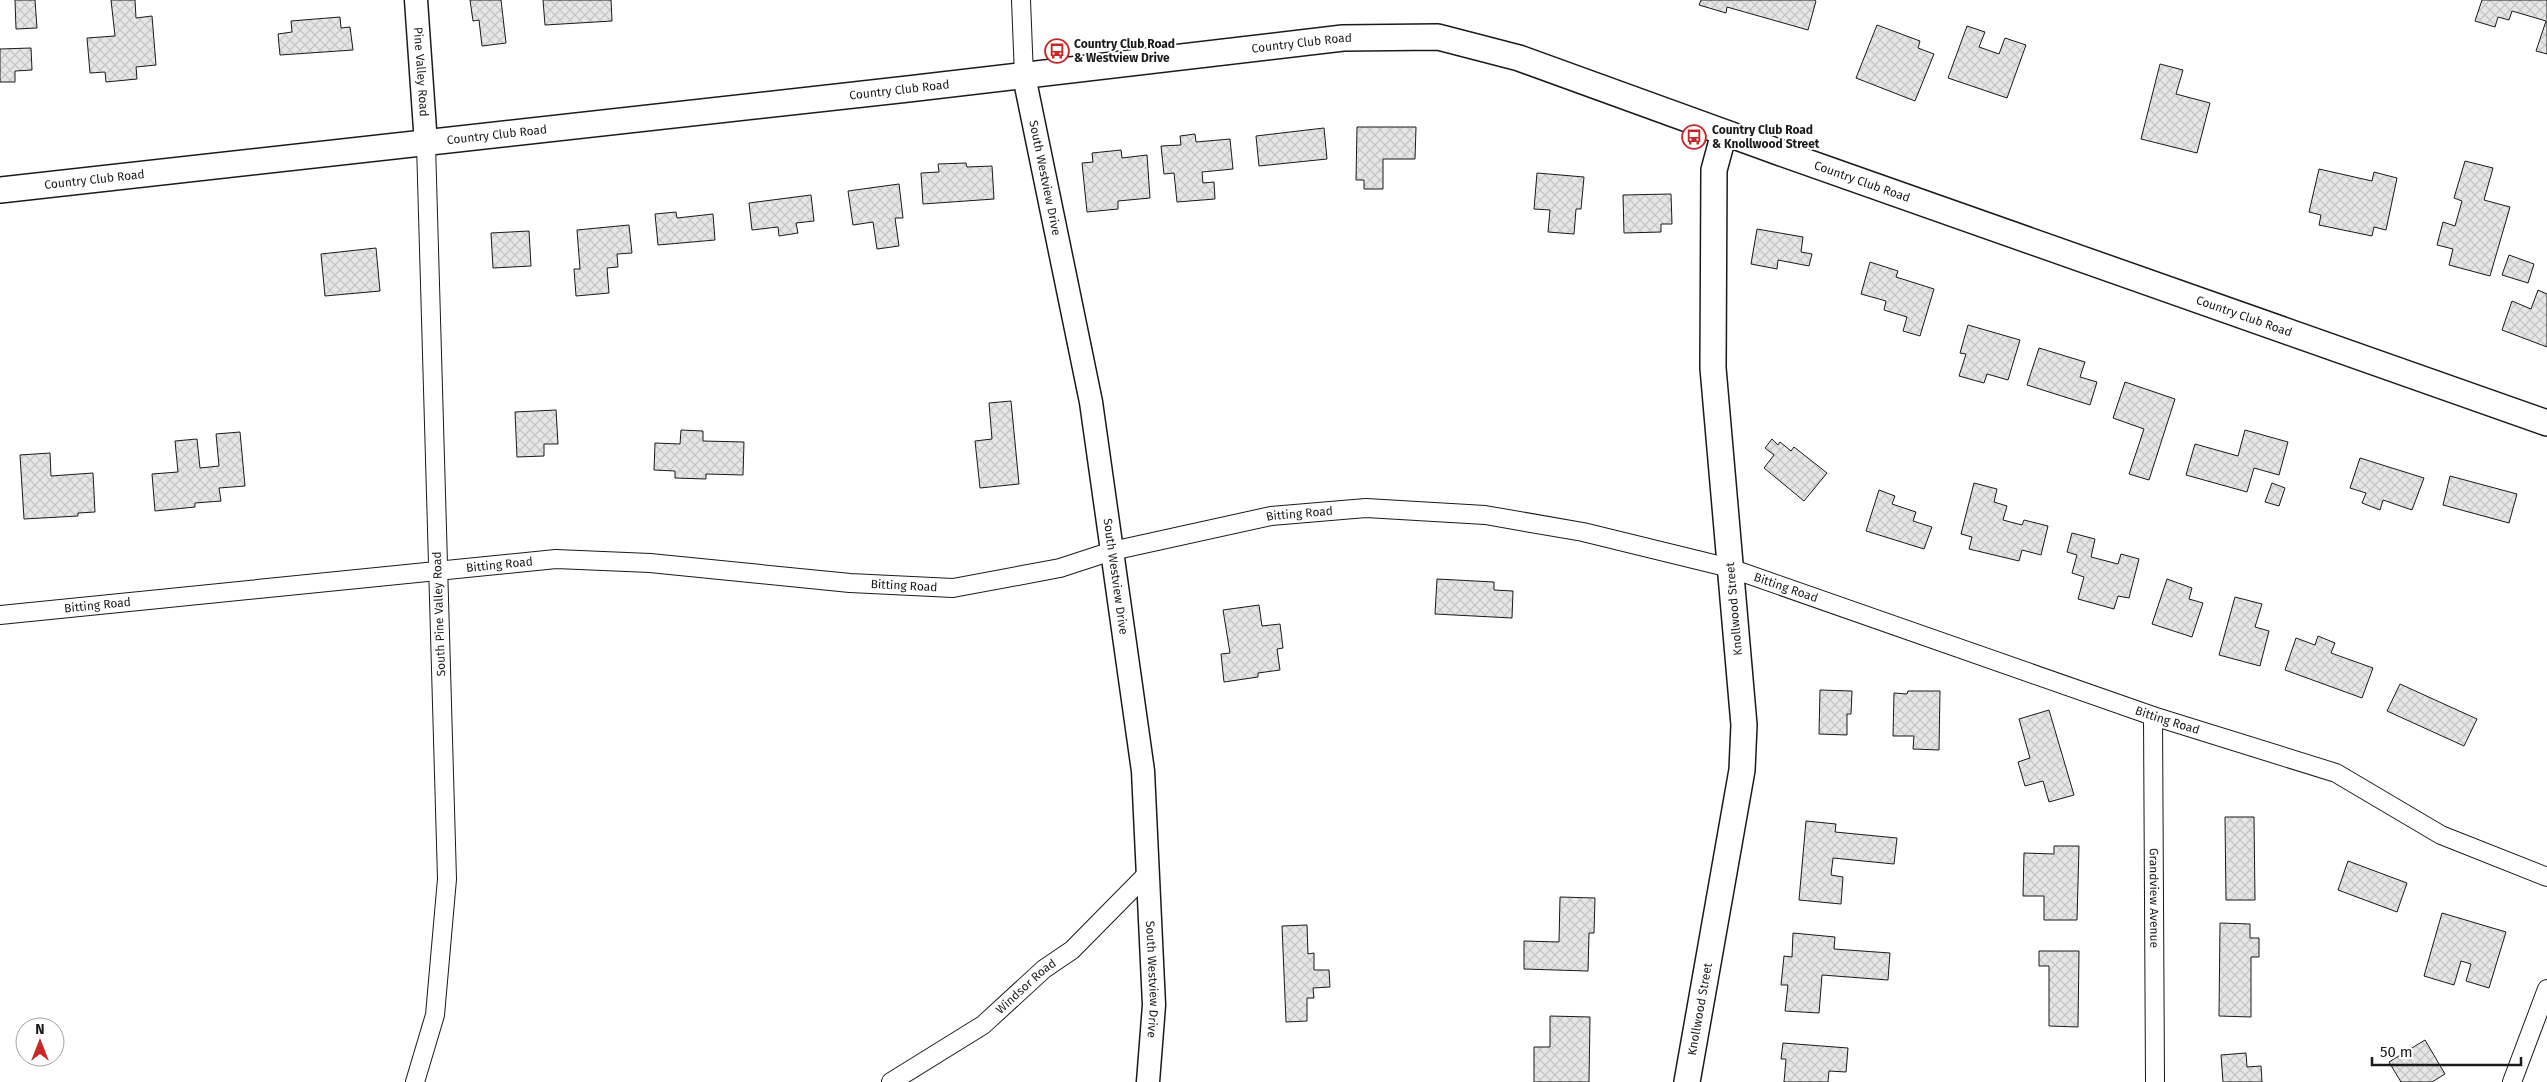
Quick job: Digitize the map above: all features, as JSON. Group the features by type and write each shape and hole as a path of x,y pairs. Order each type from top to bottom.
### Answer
{"main road":[{"name":"Country Club Road","path":"0,190 426,144 1343,38 1438,37 1519,58 2547,423"},
{"name":"Knollwood Street","path":"1687,1082 1742,770 1744,725 1713,368 1714,170 1724,132"}],"street":[{"name":"Pine Valley Road","path":"416,0 426,144"},
{"path":"1021,0 1024,76"},
{"name":"South Westview Drive","path":"1024,76 1092,402 1143,771 1154,1006 1148,1082"},
{"name":"South Pine Valley Road","path":"415,1082 435,1015 447,879 426,144"},
{"name":"Bitting Road","path":"0,615 438,569 556,559 650,563 846,582 953,588 1060,568 1112,551 1271,516 1366,508 1484,515 1583,532 1730,568 2153,716 2336,773 2441,834 2547,877"},
{"name":"Grandview Avenue","path":"2153,716 2155,1082"},
{"name":"Windsor Road","path":"891,1082 983,1025 1044,969 1072,950 1147,874"},
{"path":"2512,1082 2547,989"}],"building":[{"path":"15,0 35,0 37,28 16,29"},
{"path":"111,0 135,0 136,18 152,16 156,65 136,67 137,79 106,82 105,72 90,73 87,38 115,36"},
{"path":"470,0 501,0 506,43 482,46 479,20 473,21"},
{"path":"543,0 611,0 612,21 545,25"},
{"path":"1701,0 1816,1 1808,30 1727,7 1726,13 1699,5"},
{"path":"2482,0 2547,0 2547,54 2536,51 2546,21 2512,11 2509,20 2498,17 2495,27 2475,21"},
{"path":"340,17 341,28 350,27 353,50 280,55 278,34 292,32 291,21"},
{"path":"1877,25 1920,41 1918,48 1934,54 1915,101 1856,78"},
{"path":"1967,26 1985,32 1979,47 1999,54 2005,38 2026,45 2007,98 1948,78"},
{"path":"31,48 32,70 15,71 15,82 0,82 0,49"},
{"path":"2160,64 2183,70 2176,94 2210,103 2197,153 2141,139"},
{"path":"1357,127 1416,127 1415,159 1383,159 1383,189 1364,189 1364,180 1356,180"},
{"path":"1324,128 1327,159 1259,166 1256,136"},
{"path":"1195,134 1196,142 1230,139 1233,169 1202,172 1203,183 1214,182 1215,199 1177,202 1174,173 1164,174 1161,146 1181,145 1180,136"},
{"path":"1121,150 1122,158 1147,155 1150,198 1118,201 1118,209 1087,212 1082,163 1093,162 1092,153"},
{"path":"2465,161 2493,168 2484,200 2510,207 2490,276 2449,265 2453,249 2437,245 2443,222 2455,226 2462,201 2454,198"},
{"path":"966,163 967,167 992,166 994,199 923,204 921,173 939,172 938,164"},
{"path":"2319,169 2372,181 2374,172 2397,178 2386,230 2374,227 2372,236 2319,225 2321,215 2309,212"},
{"path":"1537,173 1584,177 1581,209 1576,209 1574,234 1548,232 1550,210 1534,209"},
{"path":"899,184 903,218 895,218 899,246 877,249 873,222 853,225 848,191"},
{"path":"1671,194 1672,224 1661,224 1661,232 1624,233 1623,195"},
{"path":"811,195 814,221 796,223 798,233 779,236 778,227 752,230 749,203"},
{"path":"676,212 677,218 713,214 715,240 658,245 655,214"},
{"path":"629,225 632,253 617,254 618,267 607,268 609,293 576,296 574,269 580,269 577,230"},
{"path":"1757,229 1803,237 1801,252 1812,254 1809,266 1778,260 1777,269 1751,264"},
{"path":"529,231 531,266 493,268 491,233"},
{"path":"376,248 380,291 325,296 321,254"},
{"path":"2509,255 2534,264 2528,283 2502,275"},
{"path":"1870,262 1898,271 1896,277 1934,289 1920,336 1903,331 1907,317 1884,310 1886,301 1861,294"},
{"path":"2538,290 2547,294 2547,347 2502,330 2512,301 2531,309"},
{"path":"1968,325 2020,340 2008,380 1987,374 1984,383 1959,376 1966,354 1960,353"},
{"path":"2039,348 2085,362 2080,377 2097,382 2090,405 2027,385"},
{"path":"2125,382 2175,399 2149,480 2129,474 2144,429 2113,418"},
{"path":"1011,401 1019,484 980,488 975,441 992,439 989,403"},
{"path":"556,410 558,444 544,444 544,456 517,457 515,412"},
{"path":"681,430 703,431 703,441 744,442 743,475 706,474 706,479 675,478 675,471 654,470 655,443 680,444"},
{"path":"2245,430 2288,442 2279,475 2254,468 2247,492 2186,475 2195,444 2238,456"},
{"path":"240,432 245,486 219,488 221,501 195,503 195,507 155,511 152,474 178,472 175,441 197,439 200,468 219,466 216,434"},
{"path":"1772,439 1778,445 1780,442 1791,451 1794,447 1827,473 1804,501 1764,468 1774,455 1765,448"},
{"path":"50,453 51,476 93,473 95,512 78,513 78,516 24,519 20,455"},
{"path":"2360,458 2424,478 2412,510 2383,500 2380,510 2362,503 2366,493 2350,488"},
{"path":"2450,476 2517,494 2509,523 2443,505"},
{"path":"1974,483 1997,489 1994,502 2007,506 2003,520 2022,525 2024,520 2048,526 2041,555 2022,550 2019,561 1969,549 1972,537 1961,534"},
{"path":"2272,483 2285,488 2279,506 2265,502"},
{"path":"1879,490 1895,496 1892,504 1916,512 1913,521 1932,527 1924,549 1866,531"},
{"path":"2072,533 2095,539 2091,557 2118,564 2121,554 2139,559 2129,598 2118,596 2114,609 2078,599 2084,577 2072,573 2077,555 2067,552"},
{"path":"1437,579 1494,582 1494,590 1513,591 1512,618 1435,614"},
{"path":"2167,579 2192,588 2189,599 2203,603 2192,637 2152,624"},
{"path":"2235,597 2262,604 2255,627 2269,631 2260,666 2219,655"},
{"path":"1259,605 1262,626 1280,624 1283,648 1277,649 1280,670 1258,673 1258,677 1224,682 1221,654 1230,653 1223,610"},
{"path":"2318,636 2335,643 2331,653 2373,668 2362,698 2285,670 2296,638 2315,645"},
{"path":"2400,684 2477,719 2464,746 2387,711"},
{"path":"1820,690 1852,691 1851,714 1847,714 1847,735 1819,734"},
{"path":"1908,691 1940,691 1939,750 1913,749 1914,736 1893,736 1894,693 1907,694"},
{"path":"2049,710 2074,795 2049,802 2043,781 2025,786 2018,762 2030,758 2019,719"},
{"path":"2225,817 2254,817 2255,900 2226,900"},
{"path":"1806,821 1836,824 1835,832 1897,838 1894,864 1833,858 1831,875 1843,877 1841,904 1799,900"},
{"path":"2054,846 2079,846 2077,920 2044,920 2044,896 2023,896 2024,853 2054,854"},
{"path":"2348,861 2407,883 2397,912 2338,890"},
{"path":"1560,897 1595,898 1594,933 1589,933 1588,971 1524,969 1524,941 1559,942"},
{"path":"2442,913 2506,932 2489,988 2466,981 2471,964 2461,961 2454,985 2424,976"},
{"path":"2220,923 2250,924 2250,938 2259,938 2259,957 2251,957 2251,1017 2219,1016"},
{"path":"1307,925 1308,954 1314,953 1314,970 1329,970 1330,987 1313,988 1314,998 1307,998 1307,1021 1286,1022 1282,926"},
{"path":"1793,933 1835,937 1834,949 1890,953 1888,980 1822,975 1819,1013 1785,1011 1788,985 1781,985 1784,956 1792,957"},
{"path":"2039,951 2079,951 2078,1027 2049,1026 2049,966 2039,966"},
{"path":"1550,1016 1590,1017 1589,1082 1534,1082 1534,1047 1550,1047"},
{"path":"2425,1040 2445,1074 2432,1082 2401,1082 2389,1062"},
{"path":"1783,1043 1848,1048 1846,1072 1829,1071 1828,1082 1784,1082 1786,1059 1781,1059"},
{"path":"2246,1053 2247,1067 2261,1066 2262,1082 2223,1082 2221,1055"}],"place":[{"name":"Country Club Road & Westview Drive","path":"1057,51"},
{"name":"Country Club Road & Knollwood Street","path":"1694,137"}]}
